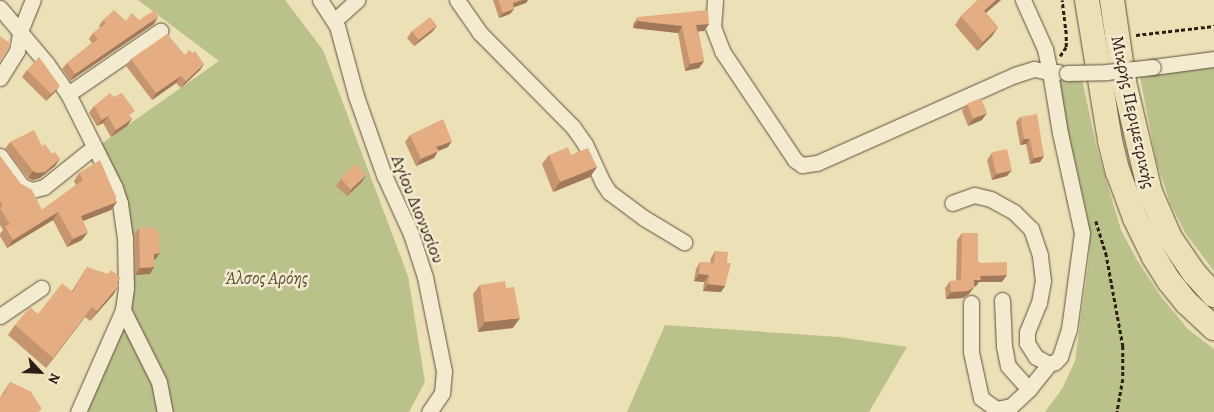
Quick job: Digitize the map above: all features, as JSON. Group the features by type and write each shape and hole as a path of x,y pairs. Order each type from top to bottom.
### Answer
{"main road":[{"name":"Μικρής Περιμετρικής","path":"1086,0 1110,141 1118,172 1135,218 1154,257 1169,281 1187,303 1214,328"},
{"name":"Μικρής Περιμετρικής","path":"1112,0 1116,37 1134,134 1150,192 1170,238 1194,273 1214,295"}],"street":[{"path":"0,78 17,51 20,33 33,0"},
{"path":"320,0 335,20 356,0"},
{"path":"457,0 479,32 573,127 585,144 609,192 644,218 684,242"},
{"path":"715,0 713,27 716,41 795,160 802,165 818,162 1034,69 1067,73 1106,72 1214,59"},
{"path":"971,303 971,352 980,398 996,409 1011,406 1029,389 1049,364 1060,357 1067,336 1079,270 1082,233 1060,132 1045,49 1023,0"},
{"path":"3,17 47,64 68,94 115,188 121,210 125,237 126,288 123,310 78,412"},
{"name":"Αγίου Διονυσίου","path":"335,20 356,96 384,176 411,234 427,285 444,371 442,393 429,412"},
{"path":"68,94 160,31"},
{"path":"0,156 22,186 32,190 44,187 94,147"},
{"path":"952,203 974,195 991,199 1014,212 1031,229 1040,255 1043,281 1038,303 1027,332 1027,343 1036,357 1049,364"},
{"path":"0,316 41,288"},
{"path":"1002,300 1004,346 1008,366 1029,389"},
{"path":"123,310 159,382 165,412"}],"path":[{"path":"1062,0 1066,46"},
{"path":"1116,37 1214,26"},
{"path":"1094,217 1106,253 1123,346 1123,379 1117,412"}],"green space":[{"name":"Άλσος Αρόης","path":"138,0 285,0 323,50 408,276 425,382 409,412 83,412 133,291 101,144 219,61"},
{"path":"1214,67 1214,271 1186,234 1170,203 1156,160 1140,77"},
{"path":"1082,79 1097,149 1121,230 1137,260 1162,298 1188,329 1214,349 1214,412 1045,412 1062,389 1075,361 1089,258 1090,236 1087,215 1057,82"},
{"path":"665,325 839,337 907,347 869,412 627,412"}],"building":[{"path":"498,0 522,0 513,3 514,9 503,13"},
{"path":"978,0 996,0 984,11 998,27 983,42 961,16"},
{"path":"114,10 126,21 132,13 139,20 155,10 158,17 75,74 67,63 98,39 93,33 106,23 103,20"},
{"path":"708,10 709,24 696,25 704,61 690,64 682,26 638,21 638,17"},
{"path":"430,17 437,26 419,40 412,31"},
{"path":"167,34 185,55 189,50 193,53 195,51 204,64 186,81 181,76 156,93 131,59"},
{"path":"0,36 11,44 0,61"},
{"path":"39,57 60,86 51,94 27,70"},
{"path":"110,93 114,97 122,93 135,111 129,115 132,119 116,130 108,116 102,120 94,106"},
{"path":"981,98 987,113 973,118 967,104"},
{"path":"1037,114 1044,156 1034,158 1030,139 1024,139 1020,117"},
{"path":"443,119 452,141 436,147 439,151 421,159 410,135"},
{"path":"34,130 42,146 45,144 52,154 55,152 60,159 45,172 37,173 33,171 10,142"},
{"path":"568,147 571,155 588,148 597,167 560,182 549,155"},
{"path":"1007,149 1012,170 996,174 991,153"},
{"path":"0,156 20,183 32,190 42,210 83,180 79,173 100,160 117,202 81,216 88,232 73,239 58,212 13,240 5,226 10,224 0,208 3,206 0,201"},
{"path":"356,164 366,175 350,189 340,178"},
{"path":"154,227 159,235 160,253 154,254 154,267 140,268 139,228"},
{"path":"962,233 978,233 978,261 980,263 1007,262 1007,275 980,276 981,280 974,280 974,287 968,291 951,292 950,281 961,280"},
{"path":"715,251 728,252 727,263 731,263 725,286 708,284 709,275 699,274 700,262 714,263"},
{"path":"87,267 108,274 111,270 121,278 117,282 119,285 97,311 92,307 53,358 15,325 30,307 38,314 62,283 73,292"},
{"path":"505,281 506,288 514,287 520,318 485,322 480,285"},
{"path":"10,382 31,392 42,409 38,412 0,412 0,397 4,394"}]}
